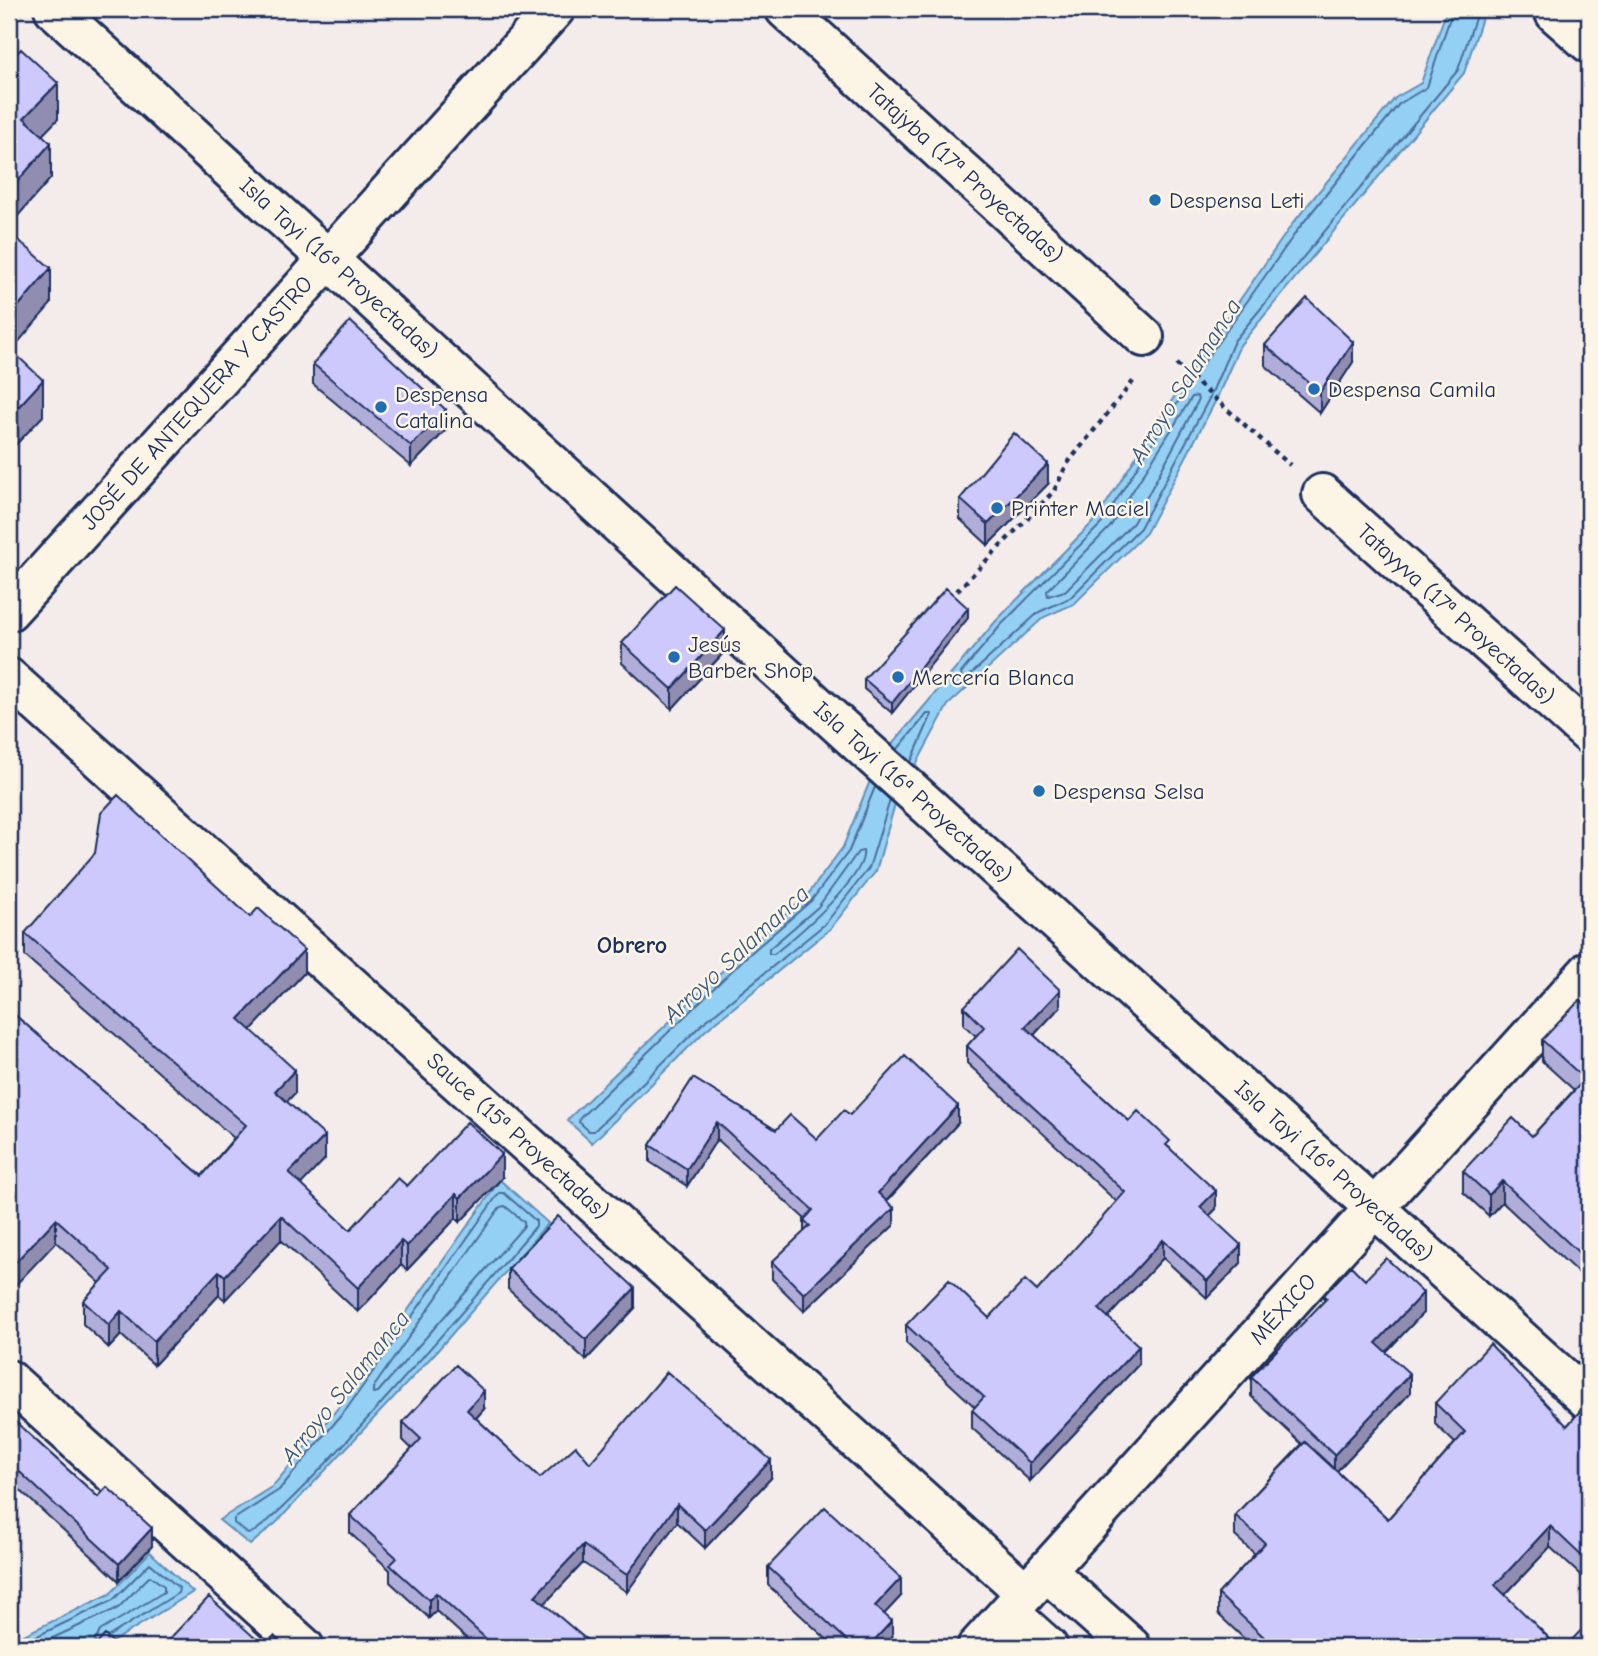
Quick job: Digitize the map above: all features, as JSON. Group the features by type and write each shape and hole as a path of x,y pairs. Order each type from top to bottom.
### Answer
{"street":[{"name":"Isla Tayi (16ª Proyectadas)","path":"54,9 866,750 1589,1401"},
{"name":"JOSÉ DE ANTEQUERA Y CASTRO","path":"9,611 555,9"},
{"name":"Tatajyba (17ª Proyectadas)","path":"785,9 1152,344"},
{"path":"1555,13 1589,43"},
{"name":"Tatayyva (17ª Proyectadas)","path":"1322,494 1589,734"},
{"name":"Sauce (15ª Proyectadas)","path":"9,678 1027,1592 1131,1647"},
{"name":"MÉXICO","path":"977,1647 1589,971"},
{"path":"9,1380 291,1636"},
{"name":"Sauce (15ª Proyectadas)","path":"1027,1592 1048,1647"}],"path":[{"path":"943,604 1054,491 1067,464 1152,344 1322,494"}],"water":[{"name":"Arroyo Salamanca","path":"1447,9 1485,9 1464,73 1240,345 1216,400 1146,533 1074,604 1044,617 948,705 895,804 876,871 830,929 706,1030 592,1143 567,1120 742,952 806,897 843,847 878,761 996,621 1097,518 1188,375 1293,223 1395,98 1421,83"},
{"path":"500,1180 548,1223 437,1351 276,1523 250,1545 219,1520 273,1486 343,1402"},
{"path":"150,1552 193,1592 104,1647 9,1647 9,1642 110,1594"}],"building":[{"path":"21,49 58,83 24,118 51,143 9,191 9,61"},
{"path":"9,232 51,268 9,317"},
{"name":"Despensa Camila","path":"1307,298 1353,342 1320,392 1265,345"},
{"name":"Despensa Catalina","path":"350,321 446,410 411,446 313,364"},
{"path":"9,348 43,380 9,417"},
{"path":"1014,433 1048,464 988,524 960,499"},
{"name":"Jesús Barber Shop","path":"675,585 725,630 672,689 622,643"},
{"path":"946,588 968,608 892,703 864,679"},
{"path":"118,795 250,917 258,908 304,950 239,1019 295,1070 275,1091 325,1136 289,1173 350,1230 398,1178 407,1186 467,1122 502,1154 460,1198 456,1194 407,1246 401,1241 358,1288 281,1216 225,1276 219,1271 154,1341 121,1311 109,1325 83,1301 112,1270 56,1219 9,1269 9,1010 202,1176 246,1125 25,933 95,853 101,813"},
{"path":"1017,949 1060,990 1025,1027 1129,1121 1138,1111 1170,1141 1166,1145 1216,1191 1200,1207 1241,1245 1207,1281 1163,1240 1099,1309 1139,1346 1030,1463 972,1410 984,1397 906,1325 949,1280 989,1318 1025,1280 1037,1291 1125,1192 967,1046 984,1027 964,1007"},
{"path":"1580,1000 1589,1008 1589,1262 1502,1181 1489,1195 1463,1171 1513,1118 1532,1136 1585,1079 1542,1040"},
{"path":"905,1056 958,1106 878,1193 894,1208 804,1294 772,1262 810,1226 804,1220 813,1210 717,1122 687,1169 650,1145 693,1078 776,1130 790,1115 817,1139 844,1110 850,1115"},
{"path":"558,1216 635,1288 586,1340 508,1269"},
{"path":"1386,1258 1423,1293 1376,1343 1410,1374 1334,1455 1251,1377 1327,1298 1324,1295 1351,1266 1365,1280"},
{"path":"1490,1344 1567,1426 1589,1401 1589,1563 1550,1526 1495,1585 1558,1647 1258,1647 1266,1639 1218,1594 1265,1543 1235,1515 1305,1442 1388,1519 1465,1432 1435,1403"},
{"path":"456,1365 484,1391 467,1410 540,1478 576,1446 590,1463 667,1372 771,1460 705,1530 677,1504 627,1575 583,1545 535,1596 589,1642 585,1647 495,1647 436,1593 429,1600 390,1565 397,1558 350,1515 421,1439 403,1422"},
{"path":"9,1416 98,1497 107,1487 152,1528 119,1564 9,1462"},
{"path":"825,1507 901,1578 875,1606 892,1621 868,1647 854,1647 768,1567"},
{"path":"209,1597 264,1646 274,1636 286,1647 162,1647"},
{"path":"1589,1622 1589,1647 1565,1647"},
{"path":"105,1635 118,1647 94,1647"}],"place":[{"name":"Despensa Leti","path":"1155,200"},
{"name":"Despensa Camila","path":"1314,389"},
{"name":"Despensa Catalina","path":"381,407"},
{"name":"Printer Maciel","path":"997,508"},
{"name":"Jesús Barber Shop","path":"674,657"},
{"name":"Mercería Blanca","path":"898,677"},
{"name":"Despensa Selsa","path":"1039,791"}],"district":[{"name":"Obrero","path":"632,945"}]}
